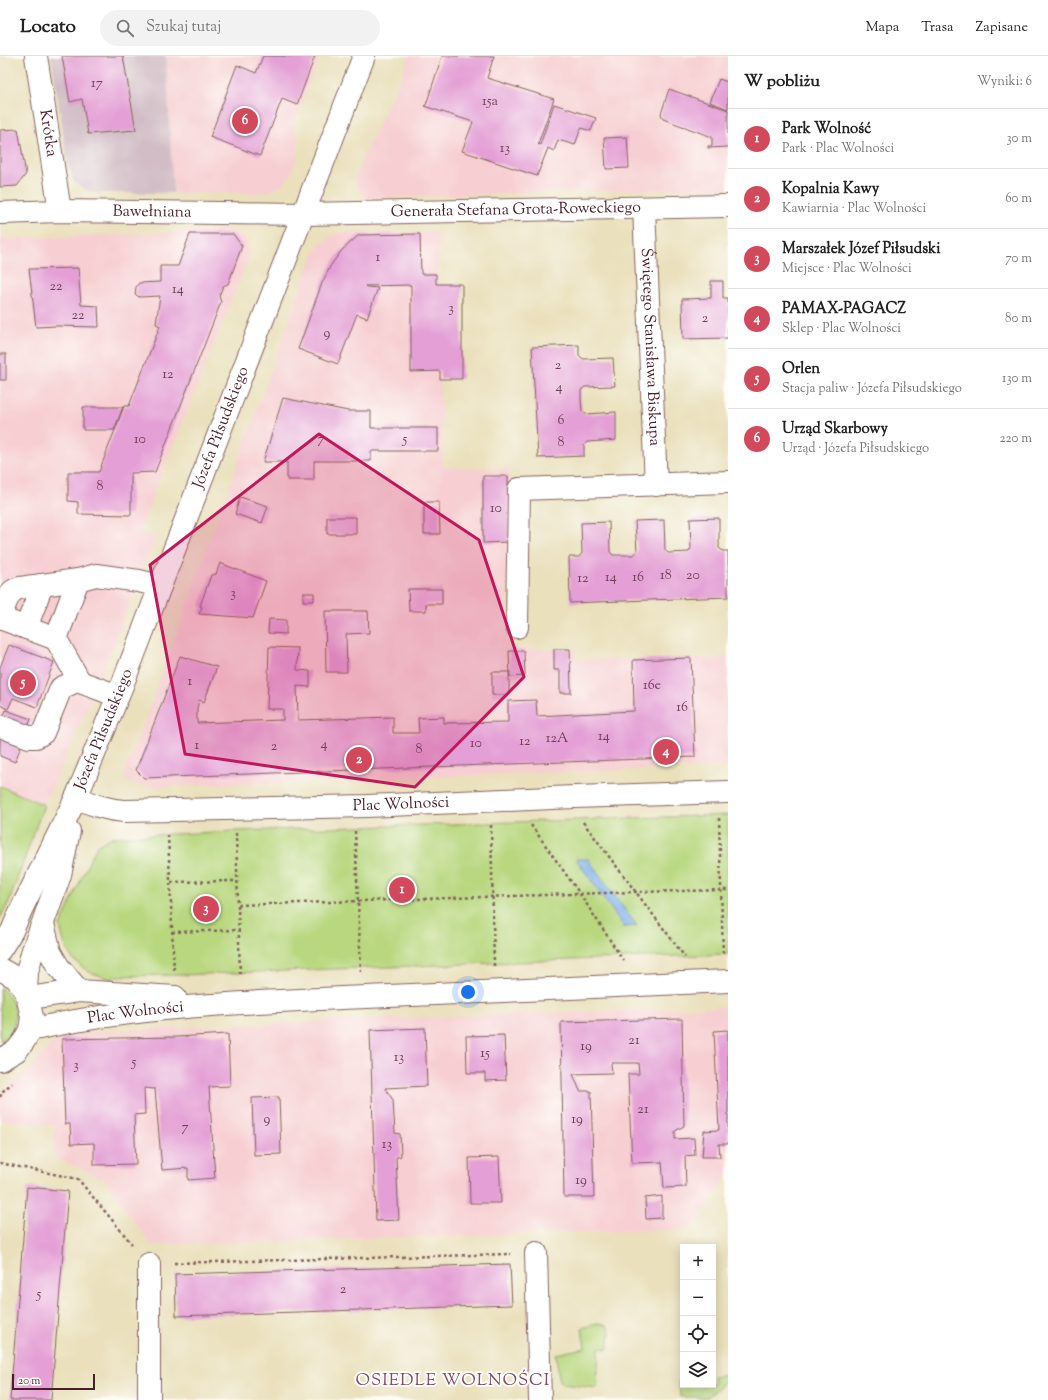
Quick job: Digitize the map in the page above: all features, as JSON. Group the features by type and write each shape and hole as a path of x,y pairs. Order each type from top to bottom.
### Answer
{"street":[{"name":"Krótka","path":"36,56 60,210"},
{"name":"Józefa Piłsudskiego","path":"0,950 12,931 20,910 76,798 118,696 364,56"},
{"name":"Generała Stefana Grota-Roweckiego","path":"303,214 728,206"},
{"name":"Świętego Stanisława Biskupa","path":"644,208 656,485"},
{"name":"Bawełniana","path":"0,213 60,210 303,214"},
{"path":"517,627 520,489 728,482"},
{"path":"118,696 80,682 56,639 0,618 8,596 16,589 78,580 96,575 139,581 160,586"},
{"path":"56,639 78,580"},
{"path":"26,628 42,585"},
{"path":"0,726 29,737 36,737 43,733 61,688 79,680"},
{"name":"Plac Wolności","path":"76,798 100,808 124,811 367,806 728,792"},
{"name":"Józefa Piłsudskiego","path":"30,1030 32,1017 27,994 27,972 32,953 60,875 76,798"},
{"path":"43,924 50,952 58,966 79,991"},
{"path":"0,969 16,978 27,994"},
{"name":"Plac Wolności","path":"30,1030 69,1021 149,1010 242,1002 728,981"},
{"name":"Plac Wolności","path":"27,994 79,991 242,1002"},
{"path":"0,1060 16,1050 24,1041 30,1030"},
{"path":"536,1253 540,1400"},
{"path":"149,1264 149,1400"}],"path":[{"path":"719,815 723,958"},
{"path":"582,820 688,961"},
{"path":"491,822 494,967"},
{"path":"529,822 580,894 624,963"},
{"path":"354,827 361,972"},
{"path":"236,831 236,881 240,977"},
{"path":"168,835 174,978"},
{"path":"171,882 236,881"},
{"path":"238,905 728,890"},
{"path":"172,932 238,930"},
{"path":"0,1163 78,1179 149,1264 536,1253"}],"highlighted area":[{"path":"319,434 479,540 524,677 415,787 185,754 150,565"}],"shaded area":[{"path":"51,56 166,56 173,193 91,193 75,183 68,166"},
{"path":"166,56 320,56 293,125 299,140 297,160 290,175 283,185 272,191 260,193 173,193"},
{"path":"409,56 728,56 728,188 367,198 357,187 355,178 360,163 399,82"},
{"path":"231,230 247,240 249,257 139,531 156,538 93,695 44,805 8,904 0,918 0,239"},
{"path":"339,232 438,233 443,467 509,469 506,649 575,649 576,660 728,658 728,766 147,787 132,784 125,780 125,769 133,753 312,258 320,244"},
{"path":"728,1007 728,1176 691,1229 151,1245 105,1180 55,1157 54,1126 0,1120 0,1097 3,1091 27,1071 41,1057 49,1046 55,1041 90,1032 374,1019"}],"green space":[{"path":"0,786 44,805 8,904 0,918"},
{"path":"728,815 728,954 180,975 113,976 113,980 89,972 73,960 65,946 60,926 92,855 98,845 112,837 236,831"},
{"path":"0,988 11,1000 15,1015 12,1030 0,1041"},
{"path":"598,1323 607,1325 610,1332 608,1349 599,1348 597,1388 562,1384 559,1378 556,1354 585,1348 582,1328"},
{"path":"728,1375 728,1379 708,1397 680,1397 679,1380 680,1388 716,1388 716,1377"}],"water":[{"path":"576,859 588,859 637,926 624,927"}],"building":[{"path":"62,56 123,56 136,130 88,134 82,99 70,102"},
{"path":"263,56 315,56 297,105 282,99 260,156 210,137 237,65 256,73"},
{"path":"442,56 494,56 487,78 554,99 538,144 540,145 554,104 596,118 591,131 581,128 575,145 558,140 554,151 548,148 537,176 462,151 473,122 424,106 426,105"},
{"path":"719,79 728,82 728,109 710,102"},
{"path":"669,89 728,110 728,147 708,148 708,146 712,146 712,137 663,119 661,114"},
{"path":"18,129 26,174 17,186 0,187 0,130"},
{"path":"627,137 629,168 606,169 604,138"},
{"path":"190,234 233,234 242,246 228,284 223,286 219,296 221,302 155,472 131,473 131,515 78,514 78,502 68,501 68,472 99,472 124,406 129,406 160,326 156,324 160,296 139,297 135,294 136,287 139,283 160,282 160,266 178,266"},
{"path":"420,234 421,274 436,274 436,284 462,284 462,379 440,379 440,371 411,372 411,285 365,286 378,288 367,318 357,314 338,364 298,349 322,283 331,265 342,250 359,235"},
{"path":"78,268 81,305 98,306 99,327 36,327 29,269"},
{"path":"711,281 723,281 723,298 728,298 728,338 683,339 682,299 711,298"},
{"path":"579,345 579,355 583,359 613,358 615,386 585,387 581,390 581,400 582,411 586,414 616,412 616,440 587,442 584,445 584,456 538,458 532,347"},
{"path":"0,354 6,354 6,380 0,380"},
{"path":"283,398 348,411 371,411 371,428 438,428 438,451 371,451 371,461 314,461 314,480 287,480 287,462 263,462"},
{"path":"83,407 123,407 114,430 83,430"},
{"path":"483,476 508,476 509,542 483,543"},
{"path":"240,497 268,506 262,523 235,514"},
{"path":"424,502 439,502 440,534 424,534"},
{"path":"327,517 356,517 356,534 327,534"},
{"path":"719,518 719,548 723,551 728,551 728,597 570,603 569,557 579,557 582,553 581,523 609,522 610,552 613,555 634,555 637,551 635,521 664,520 665,550 668,553 689,552 691,548 690,519"},
{"path":"220,563 266,581 253,618 199,614 202,607 200,606 211,575 216,574"},
{"path":"408,589 442,589 442,604 426,604 426,611 409,611"},
{"path":"303,593 314,593 314,601 303,601"},
{"path":"325,611 368,611 369,633 346,634 347,672 326,672"},
{"path":"269,619 286,620 286,634 268,633"},
{"path":"9,645 54,662 37,707 13,698 8,709 0,705 0,667"},
{"path":"269,647 298,648 297,670 310,671 310,687 297,686 298,720 393,717 393,733 419,733 418,718 444,717 444,723 508,722 508,701 536,700 537,716 634,711 633,660 691,658 695,757 144,778 136,770 180,656 217,667 204,702 199,700 197,708 197,723 283,720 283,709 267,709"},
{"path":"554,649 570,649 571,693 560,693 560,670 554,670"},
{"path":"509,651 524,651 525,676 510,677"},
{"path":"492,672 509,672 509,695 492,695"},
{"path":"6,710 31,719 15,762 0,756 0,726"},
{"path":"682,1019 684,1126 675,1131 675,1139 694,1138 695,1155 685,1156 686,1187 664,1188 662,1162 632,1163 628,1074 639,1074 638,1063 611,1063 612,1073 573,1074 580,1091 591,1091 594,1197 564,1197 561,1022"},
{"path":"425,1028 427,1086 385,1088 393,1100 395,1133 400,1134 401,1156 396,1157 399,1220 376,1221 370,1030"},
{"path":"728,1030 728,1144 719,1144 720,1157 702,1157 704,1131 719,1130 714,1031"},
{"path":"228,1034 230,1086 209,1087 215,1178 188,1180 188,1168 162,1170 155,1089 144,1088 145,1114 134,1115 136,1164 94,1165 94,1143 71,1144 70,1124 65,1124 62,1039 177,1037"},
{"path":"504,1035 506,1080 485,1081 485,1073 467,1073 466,1036"},
{"path":"279,1097 281,1154 254,1155 252,1098"},
{"path":"499,1157 501,1203 470,1203 469,1158"},
{"path":"27,1187 68,1191 51,1400 10,1400"},
{"path":"662,1196 662,1218 646,1219 645,1198"},
{"path":"510,1264 512,1305 176,1316 175,1274"}],"place":[{"name":"Urząd Skarbowy","path":"245,121"},
{"name":"Orlen","path":"23,683"},
{"name":"PAMAX-PAGACZ","path":"666,752"},
{"name":"Kopalnia Kawy","path":"359,760"},
{"name":"Park Wolność","path":"402,890"},
{"name":"Marszałek Józef Piłsudski","path":"206,909"}],"district":[{"name":"OSIEDLE WOLNOŚCI","path":"453,1381"}]}
